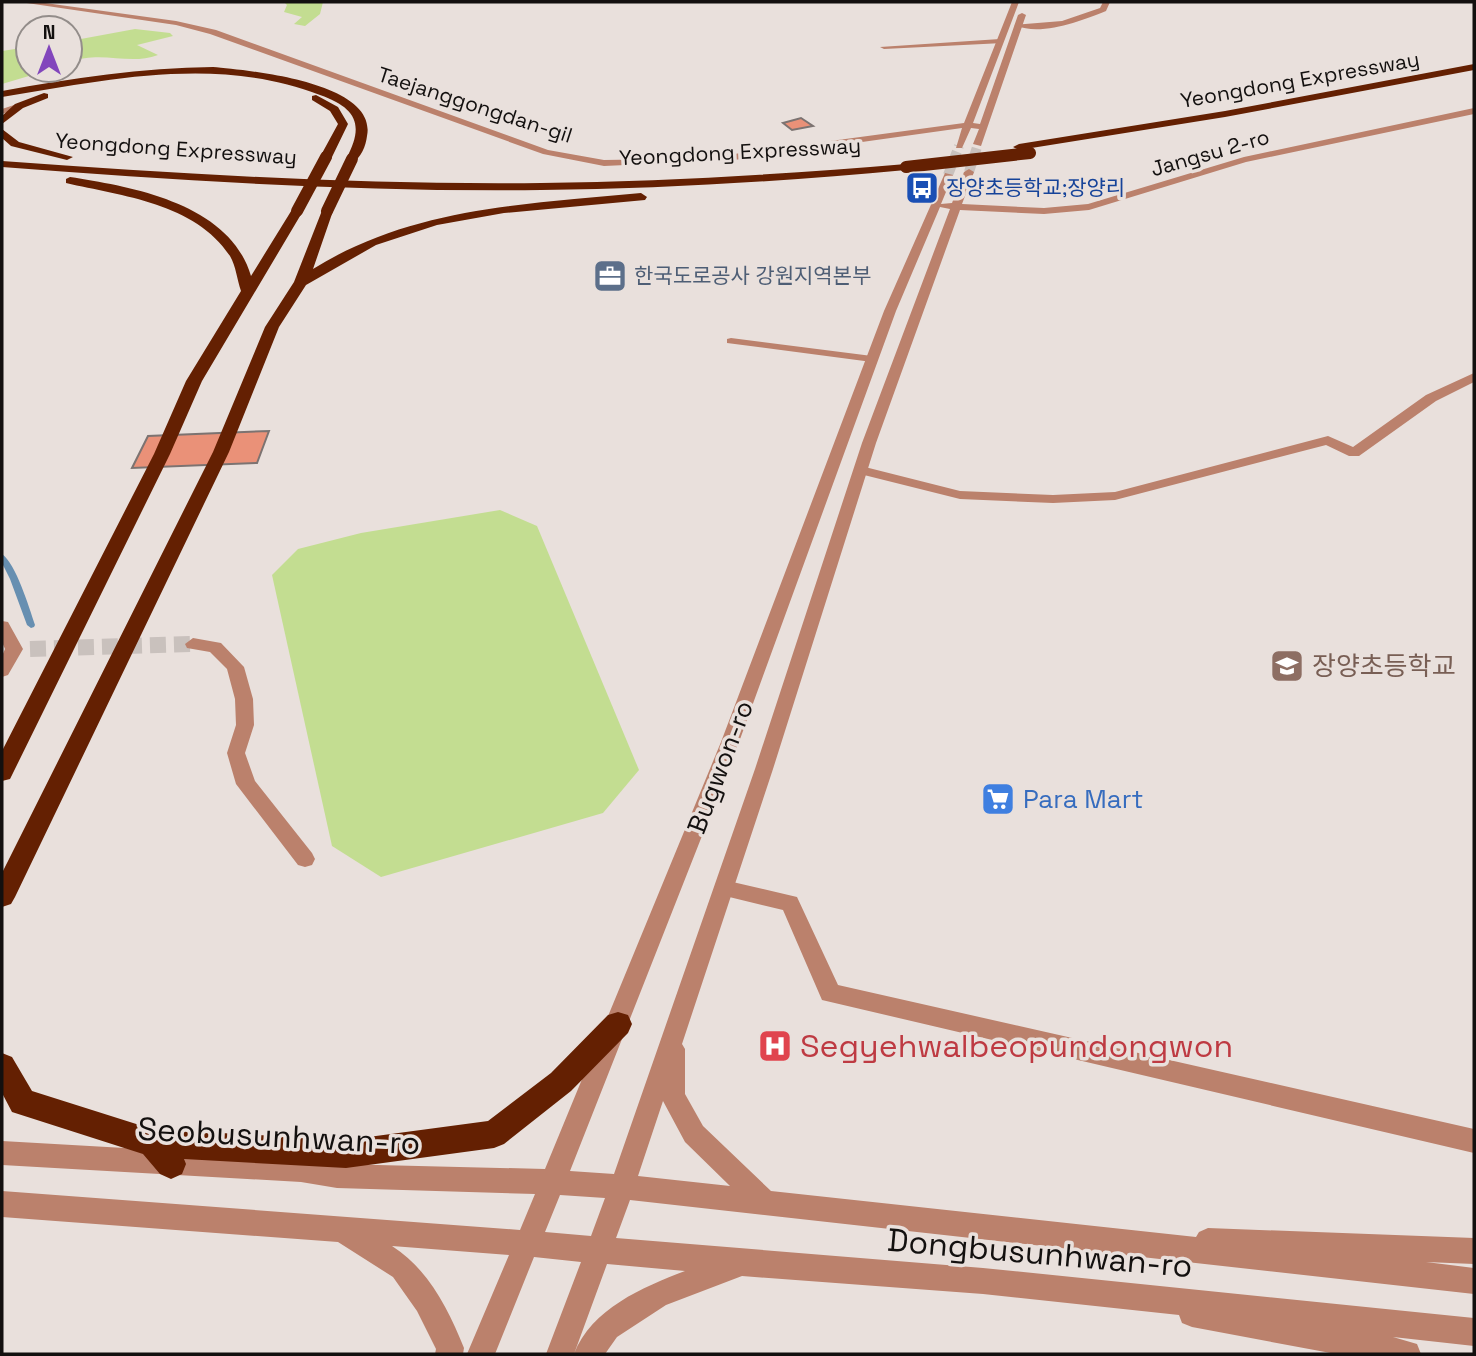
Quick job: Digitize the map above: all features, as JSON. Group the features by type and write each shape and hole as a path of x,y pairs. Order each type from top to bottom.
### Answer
{"highway":[{"name":"Yeongdong Expressway","path":"1024,150 1474,67"},
{"path":"2,94 150,72 202,71 289,79 324,91 353,106 363,124 361,144 327,211 301,282 271,327 221,452 2,897"},
{"path":"2,121 19,106 43,96 88,85 195,75 277,83 310,95 334,109 343,124 297,211 194,381 162,454 2,773"},
{"name":"Yeongdong Expressway","path":"2,164 178,177 383,186 596,186 807,175 1024,150 1220,123 1474,75"},
{"path":"2,132 15,144 42,153 128,167"},
{"name":"Yeongdong Expressway","path":"2,157 128,167 378,179 500,181 762,173 904,164"},
{"path":"2,172 74,181 124,192 176,209 221,237 237,257 248,292"},
{"path":"301,282 335,259 372,242 456,218 507,210 691,193 807,175"},
{"path":"2,1066 22,1102 161,1153 346,1154 494,1135 561,1082 618,1024"}],"street":[{"name":"Taejanggongdan-gil","path":"24,2 176,23 213,32 546,152 604,163 734,157 966,125 984,127"},
{"path":"958,146 1016,2"},
{"path":"978,144 1026,2"},
{"path":"1018,25 1036,27 1075,20 1103,9 1106,2"},
{"path":"884,47 1014,41"},
{"name":"Jangsu 2-ro","path":"935,204 1044,211 1089,207 1244,160 1474,111"},
{"name":"Bugwon-ro","path":"560,1354 622,1187 724,888 861,470 969,172"},
{"name":"Bugwon-ro","path":"481,1354 618,1024 730,741 872,359 948,175"},
{"path":"872,359 901,362"},
{"path":"861,470 960,495 1053,499 1115,496 1328,440 1354,453 1431,398 1474,377"},
{"path":"2,626 22,649 2,671"},
{"path":"193,644 215,647 235,667 244,699 245,725 236,753 246,784 305,859"},
{"path":"724,888 790,903 830,993 1474,1141"},
{"path":"673,1031 673,1096 694,1134 765,1203"},
{"name":"Seobusunhwan-ro","path":"2,1153 161,1153 337,1176 553,1182 622,1187"},
{"path":"301,1170 346,1154"},
{"name":"Dongbusunhwan-ro","path":"622,1187 1474,1281"},
{"path":"2,1204 527,1244"},
{"path":"342,1229 402,1268 427,1301 450,1348 450,1354"},
{"path":"1056,1235 1474,1251"},
{"name":"Dongbusunhwan-ro","path":"527,1244 1064,1289 1474,1332"},
{"path":"588,1354 607,1327 658,1295 741,1263"},
{"path":"1064,1289 1407,1354"}],"lane":[{"path":"2,112 43,96"},
{"path":"731,341 872,359"}],"green space":[{"path":"284,2 323,2 320,14 305,26 294,24 302,17 284,12 287,5"},
{"path":"135,29 170,33 173,36 137,45 158,55 136,59 84,59 84,38"},
{"path":"14,49 14,80 2,84 2,51"},
{"path":"500,510 537,526 639,770 603,813 381,877 332,846 272,575 298,549 361,533"}],"building":[{"path":"801,118 813,126 792,130 783,123"},
{"path":"269,431 257,463 132,468 148,436"}],"waterway":[{"path":"2,556 14,579 31,625"}],"tunnel":[{"path":"969,172 978,144"},
{"path":"948,175 959,146"},
{"path":"30,649 193,644"}],"place":[{"name":"장양초등학교;장양리","path":"922,188"},
{"name":"한국도로공사 강원지역본부","path":"610,276"},
{"name":"장양초등학교","path":"1287,666"},
{"name":"Para Mart","path":"998,799"},
{"name":"Segyehwalbeopundongwon","path":"775,1046"}]}
